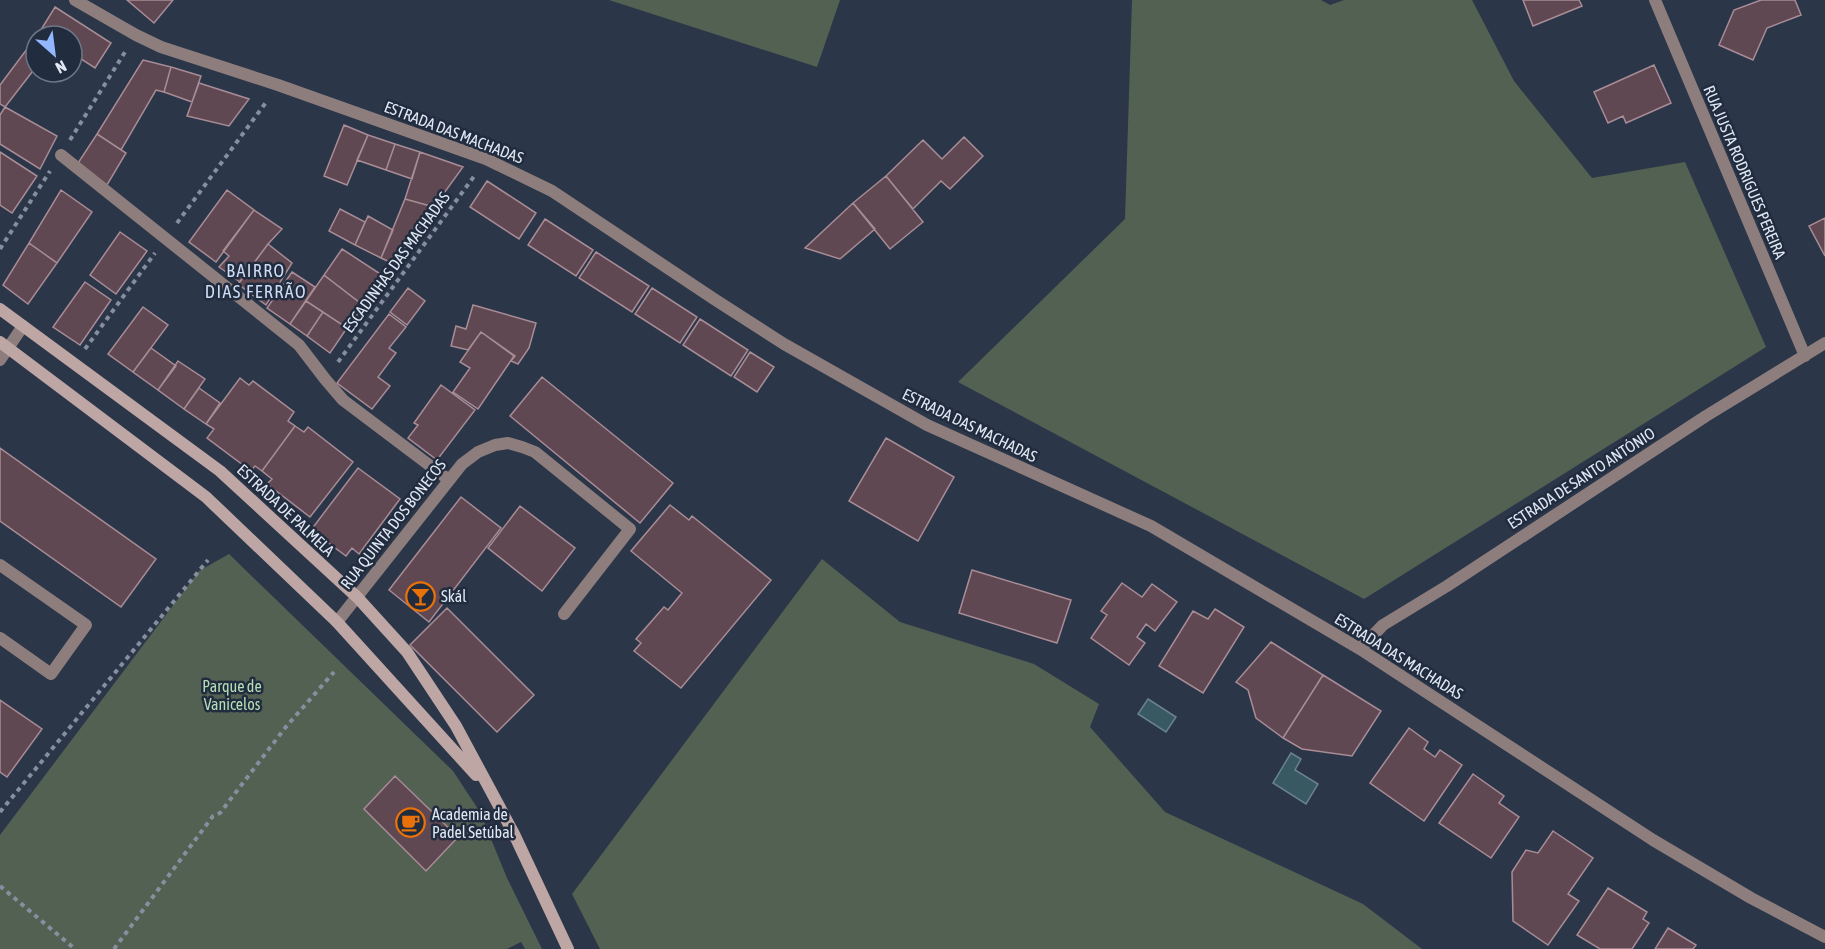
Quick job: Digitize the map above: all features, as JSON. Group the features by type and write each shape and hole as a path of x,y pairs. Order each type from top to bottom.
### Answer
{"street":[{"name":"ESTRADA DAS MACHADAS","path":"75,0 136,35 172,51 278,85 486,159 552,190 784,344 927,425 1151,526 1360,649 1653,840 1751,898 1825,937"},
{"name":"RUA JUSTA RODRIGUES PEREIRA","path":"1655,0 1805,356"},
{"path":"60,155 299,345 343,400 449,480"},
{"name":"ESTRADA DE PALMELA","path":"0,309 220,471 357,597 407,652 456,726 514,834 568,949"},
{"path":"0,360 4,345 23,326"},
{"name":"ESTRADA DE SANTO ANTÓNIO","path":"1360,649 1383,625 1706,416 1825,343"},
{"name":"ESTRADA DE PALMELA","path":"4,345 206,497 337,622 491,792"},
{"name":"RUA QUINTA DOS BONECOS","path":"337,622 462,464 478,452 495,445 508,443 535,452 630,529 564,614"},
{"path":"0,565 86,625 51,674 0,638"}],"path":[{"path":"0,249 136,35"},
{"name":"ESCADINHAS DAS MACHADAS","path":"325,380 486,159"},
{"path":"0,812 208,560"},
{"path":"114,949 213,816 220,813 285,728 334,672"},
{"path":"0,886 75,949"}],"green space":[{"path":"609,0 840,0 817,67"},
{"path":"1132,0 1321,0 1330,5 1344,0 1472,0 1514,81 1592,178 1685,162 1766,347 1364,599 958,382 1125,219"},
{"name":"Parque de Vanicelos","path":"229,554 453,771 480,812 507,878 542,949 525,949 521,942 507,949 0,949 0,835 199,571","holes":["396,776 458,837 426,870 364,809"]},
{"path":"822,559 900,622 1034,664 1099,704 1090,727 1165,812 1363,904 1422,949 600,949 572,894"}],"water":[{"path":"1148,699 1176,717 1166,732 1138,714"},
{"path":"1291,753 1301,759 1295,770 1318,784 1306,804 1273,783"}],"building":[{"path":"127,0 173,0 154,23"},
{"path":"1523,0 1579,0 1582,6 1533,26"},
{"path":"1761,0 1795,0 1801,15 1767,28 1753,60 1719,45 1734,10"},
{"path":"55,7 81,24 45,24"},
{"path":"84,26 111,43 95,68 84,61"},
{"path":"24,53 24,82 5,107 0,104 0,85"},
{"path":"143,60 171,67 164,92 156,90 121,150 97,134"},
{"path":"1654,65 1671,103 1626,123 1623,116 1608,123 1594,92"},
{"path":"171,67 201,76 192,102 164,92"},
{"path":"199,83 249,99 229,126 187,116"},
{"path":"5,107 57,136 40,169 0,144 0,115"},
{"path":"344,125 368,135 347,185 324,176"},
{"path":"97,134 126,153 107,185 78,163"},
{"path":"368,135 395,144 386,170 357,160"},
{"path":"964,137 983,156 950,189 941,181 913,209 886,176 923,140 942,159"},
{"path":"395,144 420,152 412,179 386,170"},
{"path":"0,152 37,176 12,213 0,205"},
{"path":"420,152 463,167 434,207 405,199"},
{"path":"886,176 923,222 890,249 853,203"},
{"path":"487,181 536,213 519,239 470,207"},
{"path":"61,190 92,212 57,263 29,243"},
{"path":"227,190 254,210 216,262 189,242"},
{"path":"405,199 434,207 394,264 381,258"},
{"path":"853,203 875,229 840,259 805,248"},
{"path":"340,209 365,222 355,245 329,231"},
{"path":"254,210 282,229 240,282 219,267 229,256 223,251"},
{"path":"368,216 393,230 381,258 355,245"},
{"path":"1825,218 1825,256 1809,226"},
{"path":"545,219 593,250 576,276 528,245"},
{"path":"120,232 147,251 116,294 90,275"},
{"path":"29,243 57,263 28,304 3,285"},
{"path":"268,244 292,263 266,305 238,284"},
{"path":"342,249 385,277 364,306 324,275"},
{"path":"596,252 649,286 632,312 579,278"},
{"path":"292,272 315,287 290,324 267,308"},
{"path":"324,275 364,306 347,328 306,301"},
{"path":"85,282 111,300 80,345 53,327"},
{"path":"408,288 425,301 407,325 390,312"},
{"path":"652,288 697,317 680,343 635,314"},
{"path":"306,301 323,312 307,336 290,324"},
{"path":"473,305 536,323 529,348 518,364 511,361 515,356 481,332 468,350 451,346 456,326 466,329"},
{"path":"143,307 168,325 133,372 108,354"},
{"path":"323,312 347,328 330,353 307,336"},
{"path":"389,314 406,327 389,348 396,353 378,377 390,386 372,409 337,383"},
{"path":"700,319 748,350 731,376 683,345"},
{"path":"481,332 514,356 478,409 453,392 470,368 460,362"},
{"path":"151,348 176,366 158,390 133,372"},
{"path":"750,352 774,367 757,392 734,377"},
{"path":"178,361 205,379 184,409 158,390"},
{"path":"542,377 673,483 640,523 510,416"},
{"path":"240,378 249,385 253,381 294,412 288,421 295,426 262,471 255,466 251,471 207,438 214,429 206,424"},
{"path":"441,385 475,410 437,460 408,438 418,425 414,423"},
{"path":"199,388 220,403 206,424 184,409"},
{"path":"295,426 304,432 308,427 353,462 310,517 267,484 272,479 262,471"},
{"path":"886,438 954,477 918,541 849,501"},
{"path":"0,448 156,559 121,607 0,521"},
{"path":"358,468 400,499 359,554 352,548 346,556 311,530"},
{"path":"461,497 501,528 429,622 389,590"},
{"path":"670,505 689,520 692,516 771,580 681,688 634,651 641,643 636,639 664,607 668,610 682,593 631,551"},
{"path":"520,506 575,548 542,591 488,548"},
{"path":"972,570 1071,600 1057,643 959,613"},
{"path":"1122,583 1142,597 1152,584 1177,602 1155,631 1146,624 1137,637 1145,643 1129,665 1091,638 1107,615 1101,611"},
{"path":"447,608 534,695 497,732 410,645"},
{"path":"1215,609 1244,627 1203,693 1159,666 1193,611 1208,619"},
{"path":"1271,642 1323,675 1283,738 1256,718 1248,690 1236,682"},
{"path":"1323,675 1381,711 1352,756 1302,749 1283,738"},
{"path":"0,700 42,729 7,777 0,772"},
{"path":"1409,728 1428,742 1424,749 1435,757 1440,750 1462,765 1424,821 1370,783"},
{"path":"1473,774 1504,796 1499,803 1519,817 1491,858 1439,823"},
{"name":"Academia de Padel Setúbal","path":"395,776 458,837 426,871 364,809"},
{"path":"1553,831 1593,858 1568,894 1579,901 1548,945 1513,921 1512,872 1526,850 1538,853"},
{"path":"1608,888 1647,912 1643,919 1649,923 1632,949 1600,949 1577,935"},
{"path":"1668,928 1696,945 1693,949 1655,949"}],"place":[{"name":"Skál","path":"420,596"},
{"name":"Academia de Padel Setúbal","path":"411,823"}],"district":[{"name":"BAIRRO DIAS FERRÃO","path":"256,281"}]}
